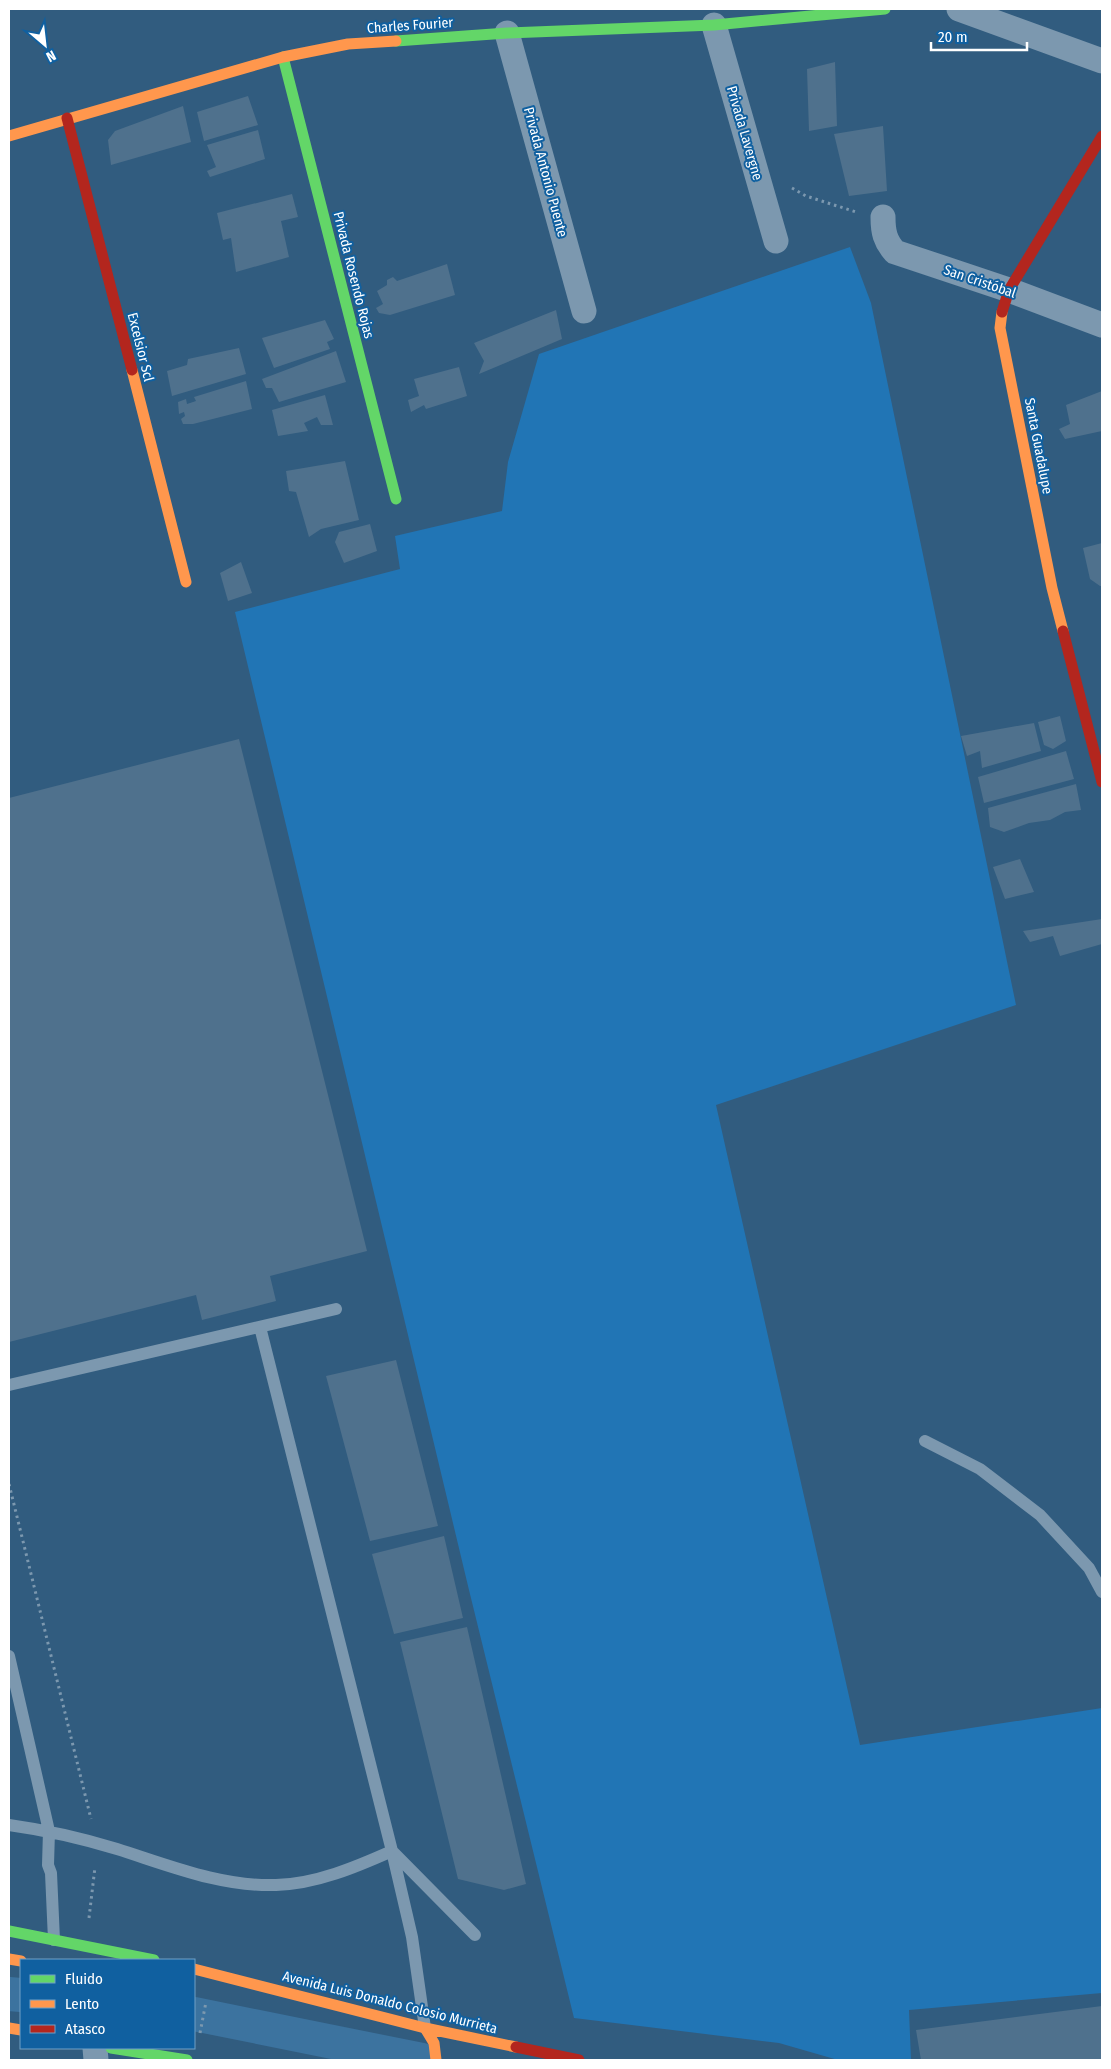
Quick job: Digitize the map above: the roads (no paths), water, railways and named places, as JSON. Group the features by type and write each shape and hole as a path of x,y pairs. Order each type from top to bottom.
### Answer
{"street":[{"name":"Charles Fourier","path":"9,136 283,57 348,44 508,33 714,24 885,9"},
{"path":"959,9 1102,61"},
{"name":"Privada Lavergne","path":"714,24 776,241"},
{"name":"Privada Antonio Puente","path":"508,33 584,311"},
{"name":"Privada Rosendo Rojas","path":"283,57 396,499"},
{"name":"Excelsior Scl","path":"67,118 186,582"},
{"name":"Santa Guadalupe","path":"1102,136 1009,290 1002,307 1000,328 1052,588 1102,782"},
{"name":"San Cristóbal","path":"883,217 883,232 888,244 895,252 1009,290 1102,325"},
{"path":"9,1931 146,1959"},
{"name":"Avenida Luis Donaldo Colosio Murrieta","path":"195,1969 425,2028 579,2060"},
{"path":"425,2028 433,2037 437,2051 436,2060"},
{"path":"117,2049 187,2060"}],"lane":[{"path":"9,1385 336,1309"},
{"path":"260,1328 392,1851 412,1937 425,2028"},
{"path":"925,1441 980,1469 1040,1515 1088,1568 1102,1592"},
{"path":"9,1656 49,1831 48,1864 51,1874 54,1940"},
{"path":"9,1825 49,1831 236,1884 277,1885 315,1880 358,1866 392,1851"},
{"path":"392,1851 475,1935"}],"waterway":[{"path":"9,1994 20,1995"},
{"path":"195,2014 422,2060"}]}
